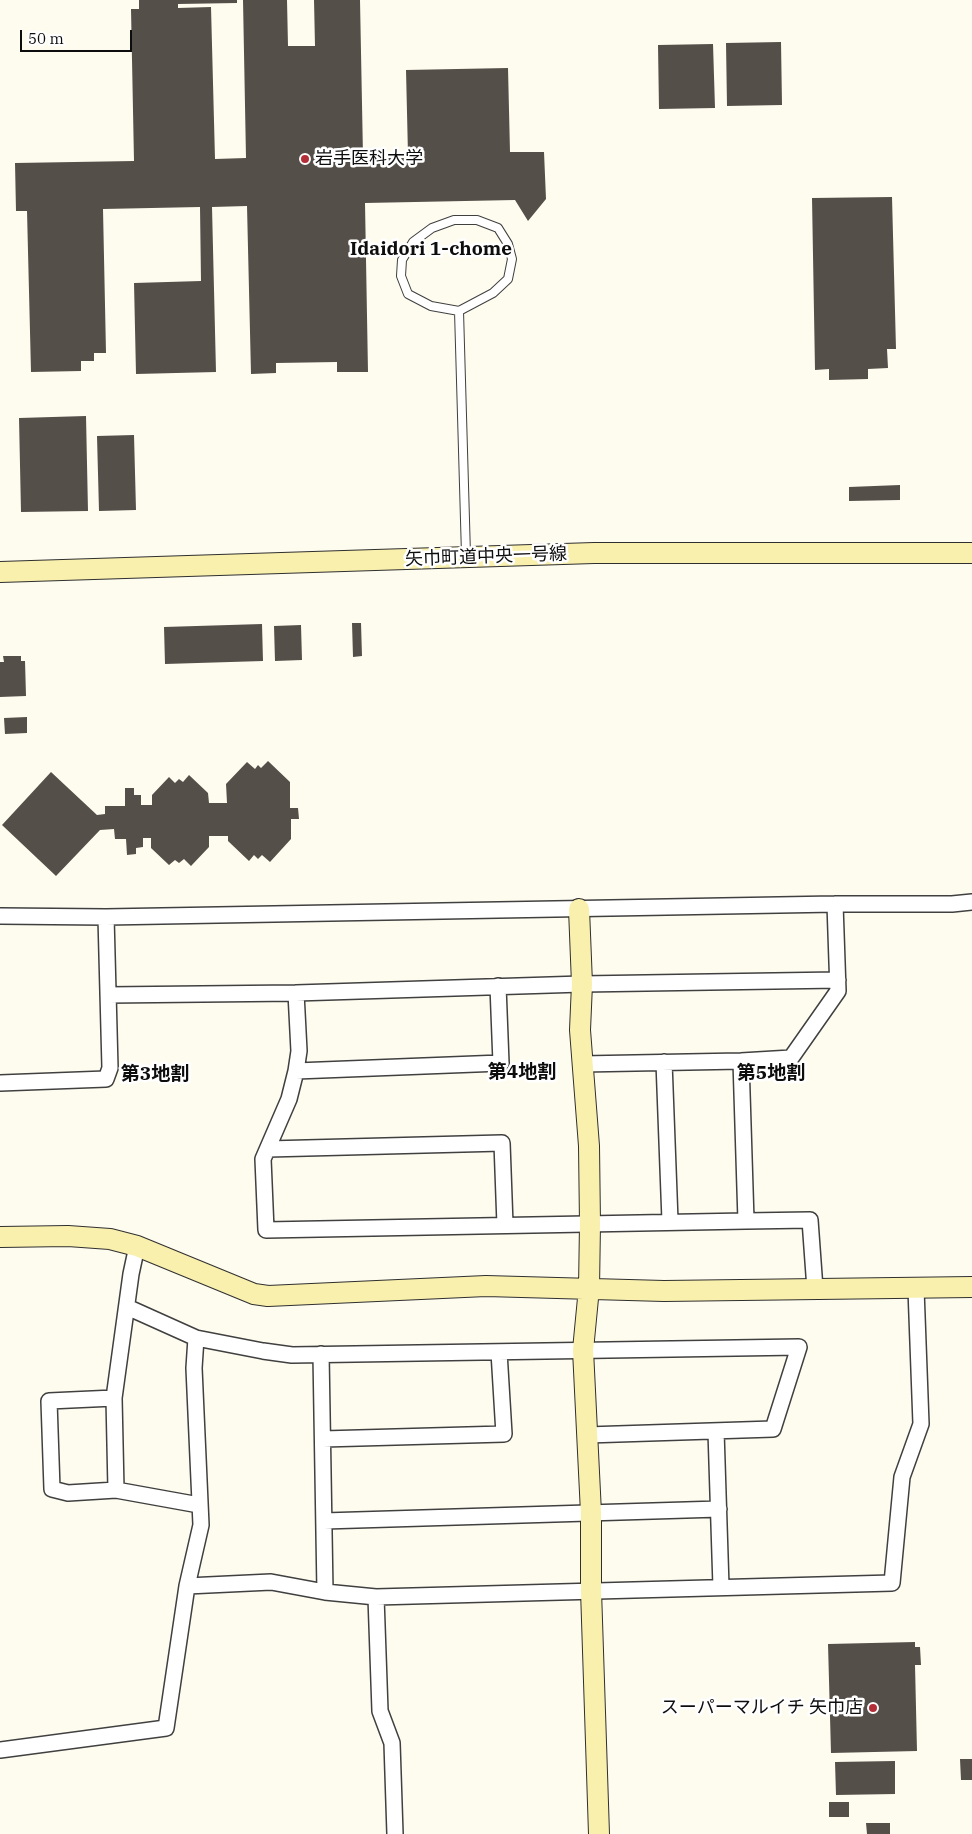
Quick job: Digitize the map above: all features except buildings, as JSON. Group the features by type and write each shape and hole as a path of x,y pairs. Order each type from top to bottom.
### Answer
{"street":[{"name":"矢巾町道中央一号線","path":"0,572 594,553 972,553"},
{"path":"0,916 106,917 835,904 952,904 972,902"},
{"path":"582,1064 742,1061 791,1058 838,991 835,904"},
{"path":"579,909 582,984 580,1030 589,1146 590,1288 584,1350 591,1513 591,1590 599,1834"},
{"path":"0,1083 106,1079 110,1068 106,917"},
{"path":"108,996 296,993 582,984 838,980"},
{"path":"296,1071 501,1063 498,986"},
{"path":"296,993 298,1051 296,1071 290,1099 263,1159 266,1230 810,1220 815,1289"},
{"path":"742,1061 746,1221"},
{"path":"664,1062 670,1222"},
{"path":"268,1149 502,1143 505,1225"},
{"path":"0,1237 68,1236 110,1239 136,1246 254,1294 268,1296 486,1286 664,1291 972,1287"},
{"path":"116,1490 114,1398 136,1246"},
{"path":"187,1586 271,1582 325,1592 376,1597 892,1583 902,1477 921,1424 916,1289"},
{"path":"127,1307 196,1338 263,1352 292,1355 799,1347 773,1429 587,1435"},
{"path":"0,1750 166,1728 187,1586 201,1525 194,1368 196,1338"},
{"path":"323,1439 504,1434 500,1352"},
{"path":"322,1354 325,1592"},
{"path":"114,1398 49,1400 52,1489 68,1494 116,1490 199,1505"},
{"path":"716,1431 721,1587"},
{"path":"324,1521 719,1509"},
{"path":"376,1597 380,1711 392,1743 395,1834"}],"lane":[{"path":"454,220 477,220 498,228 508,244 512,259 508,279 493,293 460,311 431,306 408,294 401,276 402,260 413,242 432,228 454,220"},
{"path":"460,311 466,557"}],"place":[{"name":"岩手医科大学","path":"305,159"},
{"name":"スーパーマルイチ 矢巾店","path":"873,1708"}],"district":[{"name":"Idaidori 1-chome","path":"431,250"},
{"name":"第4地割","path":"522,1073"},
{"name":"第5地割","path":"771,1074"},
{"name":"第3地割","path":"155,1075"}]}
